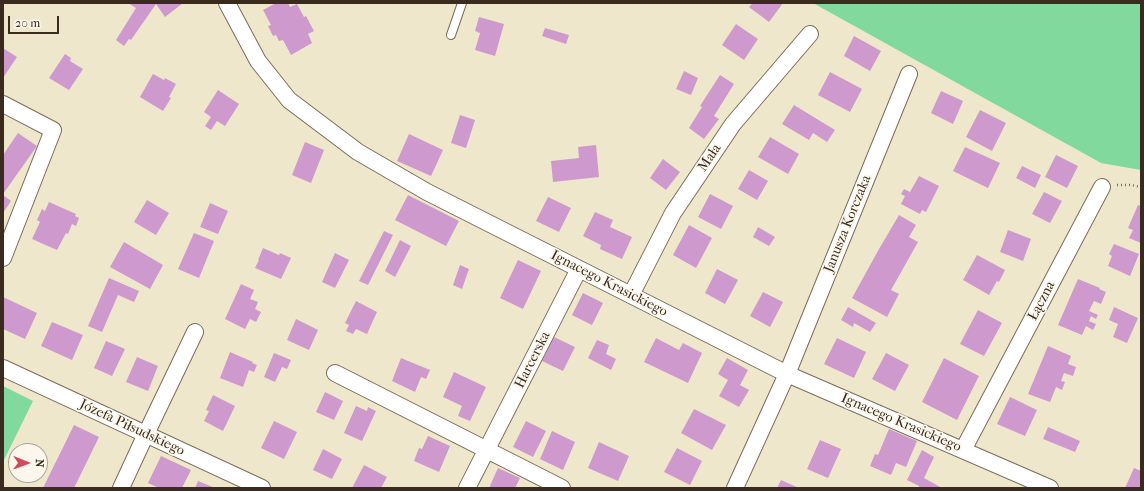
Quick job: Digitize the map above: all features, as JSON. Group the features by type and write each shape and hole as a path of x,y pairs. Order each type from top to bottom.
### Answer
{"street":[{"name":"Ignacego Krasickiego","path":"227,3 258,61 289,100 358,152 420,188 787,374 1050,488"},
{"name":"Mała","path":"630,295 673,213 733,124 810,34"},
{"name":"Janusza Korczaka","path":"735,488 787,374 909,74"},
{"path":"3,104 53,130 3,258"},
{"name":"Łączna","path":"963,450 1102,188"},
{"name":"Harcerska","path":"467,488 579,269"},
{"path":"121,488 196,332"},
{"name":"Józefa Piłsudskiego","path":"3,368 262,488"},
{"path":"335,373 562,488"}],"lane":[{"path":"451,35 462,3"}],"path":[{"path":"1102,188 1119,184 1131,184 1141,187"}],"green space":[{"path":"813,3 1141,3 1141,170 1101,163"},
{"path":"3,386 33,401 12,443 8,443 8,452 3,462"}],"building":[{"path":"128,3 183,3 165,17 156,4 131,40 129,39 124,46 116,40 136,8"},
{"path":"276,3 288,3 290,7 297,4 304,17 306,16 314,31 308,34 312,43 291,55 283,40 279,41 276,35 273,36 268,26 271,25 263,10"},
{"path":"753,3 783,3 769,22 749,7"},
{"path":"479,17 504,24 495,56 475,50 480,33 475,31"},
{"path":"736,24 758,39 744,60 722,45"},
{"path":"545,28 569,35 566,44 542,36"},
{"path":"854,36 881,51 870,71 844,56"},
{"path":"3,48 17,57 3,78"},
{"path":"65,54 71,58 70,61 83,69 69,90 49,78"},
{"path":"684,71 698,78 691,95 676,89"},
{"path":"830,72 862,89 850,112 818,95"},
{"path":"153,74 176,84 169,97 171,98 163,111 140,97"},
{"path":"720,75 734,84 714,116 719,119 704,139 689,128 702,107 700,106"},
{"path":"218,90 239,104 225,126 217,121 211,130 205,126 211,117 204,112"},
{"path":"941,91 963,101 953,124 931,113"},
{"path":"794,105 835,130 827,142 813,133 809,140 782,124"},
{"path":"980,110 1006,123 992,151 966,137"},
{"path":"460,115 475,120 466,148 451,143"},
{"path":"18,133 37,146 3,194 3,155"},
{"path":"409,134 443,150 431,176 397,161"},
{"path":"770,137 799,154 788,174 758,157"},
{"path":"305,142 324,150 311,183 292,175"},
{"path":"596,145 599,177 553,182 551,161 579,158 578,147"},
{"path":"965,147 1000,163 988,188 953,171"},
{"path":"1056,155 1078,166 1067,188 1045,177"},
{"path":"663,159 680,172 666,190 650,178"},
{"path":"1022,166 1041,175 1035,188 1016,178"},
{"path":"749,170 768,181 757,200 738,189"},
{"path":"919,176 939,186 926,212 922,210 920,214 901,204 905,196 901,194 904,189 910,192"},
{"path":"1044,192 1062,201 1050,223 1032,214"},
{"path":"710,194 733,206 721,229 698,217"},
{"path":"3,195 11,201 3,213"},
{"path":"408,195 459,221 446,246 395,220"},
{"path":"548,197 571,208 559,232 536,221"},
{"path":"147,200 169,213 156,235 134,222"},
{"path":"49,202 76,214 75,216 79,218 76,226 72,224 68,234 66,233 57,250 32,239 40,222 37,220 42,209 45,211"},
{"path":"210,203 228,211 218,234 200,227"},
{"path":"1138,205 1141,206 1141,243 1129,238 1133,230 1128,228"},
{"path":"595,212 613,220 610,227 632,237 622,259 600,249 601,245 583,236"},
{"path":"899,215 916,225 909,237 918,242 891,290 899,294 887,317 852,298"},
{"path":"689,225 712,238 696,268 673,255"},
{"path":"758,227 775,237 769,246 753,237"},
{"path":"1008,230 1031,239 1023,261 1000,252"},
{"path":"384,231 393,235 368,285 359,281"},
{"path":"194,233 214,241 199,278 178,269"},
{"path":"400,240 411,246 395,277 385,271"},
{"path":"124,242 163,265 150,289 110,267"},
{"path":"1114,244 1139,254 1130,276 1108,266 1112,256 1109,254"},
{"path":"263,248 279,255 280,253 291,258 281,279 255,268"},
{"path":"335,253 349,260 335,288 322,282"},
{"path":"977,255 1005,270 999,282 997,281 989,295 963,280"},
{"path":"518,260 541,271 523,309 500,298"},
{"path":"460,265 469,269 462,289 453,285"},
{"path":"717,269 738,280 725,304 705,293"},
{"path":"109,278 139,291 134,302 118,295 102,332 88,326"},
{"path":"1078,279 1106,292 1101,304 1094,301 1089,311 1098,315 1096,319 1091,316 1089,321 1096,324 1093,330 1086,326 1082,335 1058,325"},
{"path":"241,284 254,290 250,299 258,302 255,309 261,312 256,322 250,319 245,329 225,319"},
{"path":"763,292 783,302 770,327 750,316"},
{"path":"583,293 603,303 592,325 572,315"},
{"path":"3,297 37,313 25,339 3,329"},
{"path":"356,301 377,312 367,334 356,329 353,334 346,331 349,325 345,323"},
{"path":"848,307 876,323 870,332 854,323 853,327 841,320"},
{"path":"1114,307 1138,318 1127,343 1113,337 1118,324 1109,320"},
{"path":"978,310 1002,323 984,356 960,344"},
{"path":"296,319 318,330 309,350 287,340"},
{"path":"52,322 83,335 72,360 41,346"},
{"path":"554,337 575,347 563,371 542,361"},
{"path":"656,338 679,350 683,343 702,353 688,383 644,362"},
{"path":"837,338 866,352 854,378 824,364"},
{"path":"597,340 609,345 606,354 616,359 611,370 588,358"},
{"path":"106,341 125,349 112,376 94,368"},
{"path":"1048,346 1071,356 1068,364 1076,367 1073,376 1064,373 1061,381 1065,382 1062,390 1056,387 1050,402 1028,394"},
{"path":"230,352 257,365 254,372 249,370 243,387 220,378"},
{"path":"274,353 291,360 287,369 282,367 275,382 264,377"},
{"path":"886,353 909,365 895,391 872,379"},
{"path":"137,357 158,366 148,391 126,382"},
{"path":"401,358 430,370 426,379 421,377 415,392 392,381"},
{"path":"727,358 748,370 740,385 749,390 739,407 719,396 728,380 718,374"},
{"path":"944,358 979,376 957,420 922,402"},
{"path":"454,372 486,387 470,421 458,416 462,406 443,397"},
{"path":"325,392 343,401 334,420 316,412"},
{"path":"213,395 235,406 223,431 204,421 209,411 206,410"},
{"path":"1010,397 1037,410 1025,436 997,424"},
{"path":"356,406 367,411 368,407 376,411 362,441 344,433"},
{"path":"694,409 726,425 712,450 681,433"},
{"path":"274,421 297,432 284,459 261,448"},
{"path":"526,421 546,431 533,457 513,447"},
{"path":"74,425 99,437 74,488 43,488 45,483 48,483 48,478"},
{"path":"1048,427 1080,441 1075,452 1043,439"},
{"path":"889,429 917,441 906,467 896,463 891,475 870,466 875,454 878,455"},
{"path":"552,431 575,442 563,470 540,459"},
{"path":"428,436 450,446 439,472 414,461 419,448 422,449"},
{"path":"820,440 841,449 828,478 807,469"},
{"path":"599,442 629,456 618,481 588,468"},
{"path":"677,448 702,461 690,485 664,472"},
{"path":"323,449 342,459 332,479 313,470"},
{"path":"922,450 934,457 924,478 942,488 919,488 919,486 907,480"},
{"path":"161,456 191,470 182,488 159,488 148,483"},
{"path":"364,465 387,477 381,488 352,488"},
{"path":"498,468 520,478 515,488 489,488"},
{"path":"1134,468 1141,471 1141,488 1125,488"},
{"path":"781,480 799,488 777,488"},
{"path":"198,481 215,488 195,488"}]}
